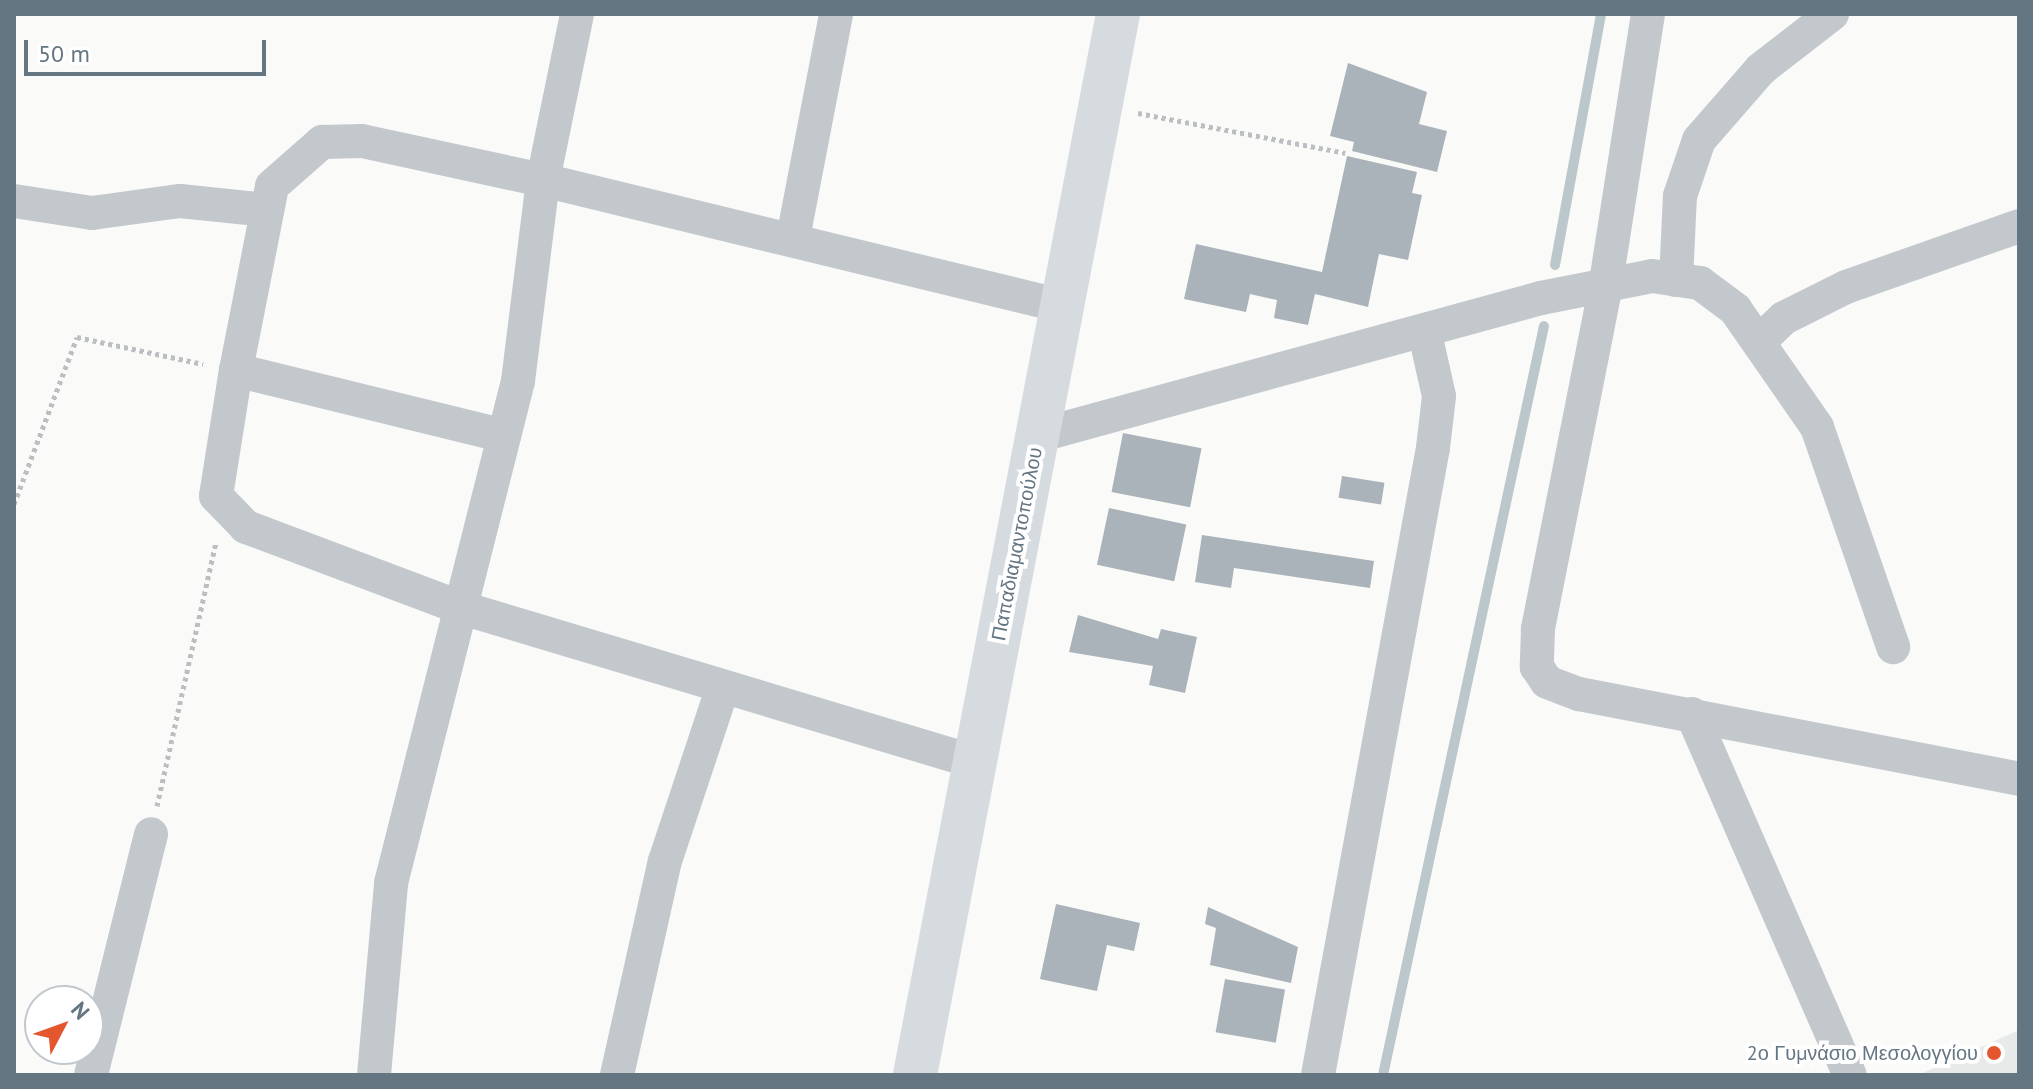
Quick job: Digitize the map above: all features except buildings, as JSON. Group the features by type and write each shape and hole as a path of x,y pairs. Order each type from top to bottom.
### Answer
{"main road":[{"name":"Παπαδιαμαντοπούλου","path":"915,1075 1118,14"}],"street":[{"path":"374,1075 389,893 518,381 543,180 577,14"},
{"path":"793,238 836,14"},
{"path":"1648,14 1605,290 1538,629 1537,667 1547,682 1567,691 2019,779"},
{"path":"1676,280 1680,196 1705,131 1761,69 1832,14"},
{"path":"975,762 722,690 459,607 260,534 222,508 216,490 236,370 267,210 280,173 322,142 362,141 543,180 793,238 1062,306"},
{"path":"14,201 92,213 180,201 267,210"},
{"path":"1760,341 1784,318 1846,287 2019,226"},
{"path":"1037,436 1425,334 1541,298 1605,290 1652,276 1711,287 1760,341 1827,445 1893,647"},
{"path":"1318,1075 1433,448 1439,396 1425,334"},
{"path":"236,370 504,436"},
{"path":"617,1075 665,861 722,690"},
{"path":"1692,714 1850,1075"},
{"path":"91,1075 151,834"}],"path":[{"path":"1101,106 1345,153"},
{"path":"14,504 77,337 236,370"},
{"path":"151,834 222,508"}],"shaded area":[{"name":"2ο Γυμνάσιο Μεσολογγίου","path":"2019,1030 2019,1075 1918,1075"}],"waterway":[{"path":"1555,265 1601,14"},
{"path":"1383,1075 1544,326"}],"place":[{"name":"2ο Γυμνάσιο Μεσολογγίου","path":"1994,1053"}]}
